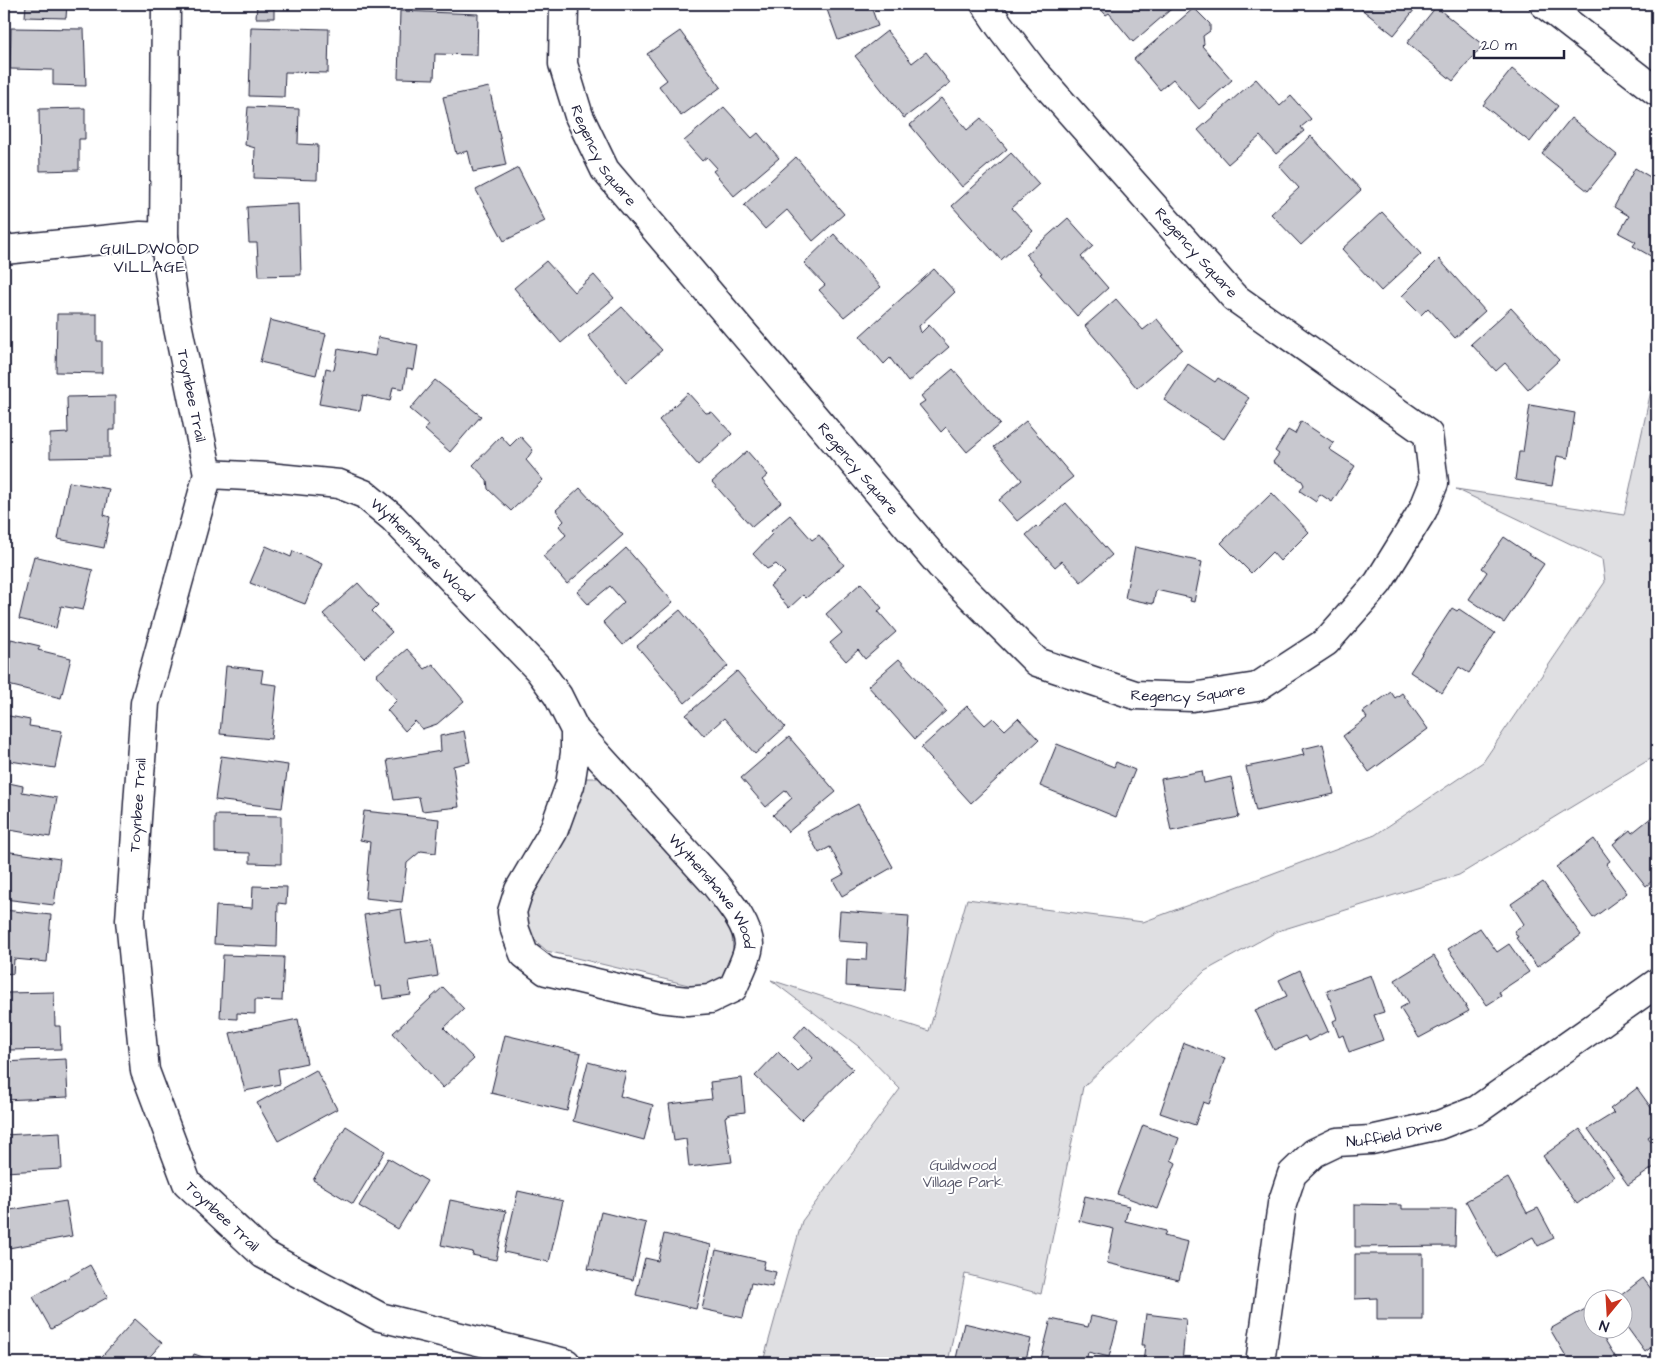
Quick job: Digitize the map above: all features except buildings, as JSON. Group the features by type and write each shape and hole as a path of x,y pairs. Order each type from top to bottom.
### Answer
{"street":[{"name":"Toynbee Trail","path":"166,4 164,237 176,318 208,474 145,703 130,920 145,1071 188,1184 263,1254 380,1317 566,1363"},
{"name":"Regency Square","path":"564,4 563,64 579,116 605,170 940,565 1037,662 1135,695 1192,697 1258,687 1326,642 1378,583 1423,510 1434,483 1428,434 1234,296 1033,70 985,4"},
{"path":"1544,4 1657,92"},
{"path":"4,250 141,236 164,237"},
{"name":"Wythenshawe Wood","path":"208,474 268,477 339,484 364,494 393,518 539,670 558,696 575,730 715,884 742,924 749,945 733,988 710,999 687,1001 660,998 546,971 524,954 515,930 512,912 520,890 553,832 570,785 575,754 575,730"},
{"name":"Nuffield Drive","path":"1260,1363 1282,1204 1292,1174 1314,1153 1337,1142 1371,1140 1439,1125 1478,1110 1657,983"}],"green space":[{"name":"Guildwood Village Park","path":"1657,363 1657,755 1459,875 1278,931 1205,971 1083,1087 1041,1294 965,1274 948,1363 786,1363 764,1358 802,1221 900,1089 858,1046 771,980 929,1031 967,899 1143,922 1375,835 1483,762 1605,582 1602,559 1456,489 1624,515"},
{"path":"585,778 601,778 731,918 733,951 722,977 701,988 547,951 531,937 526,910 571,825"}],"district":[{"name":"GUILDWOOD VILLAGE","path":"150,258"}]}
